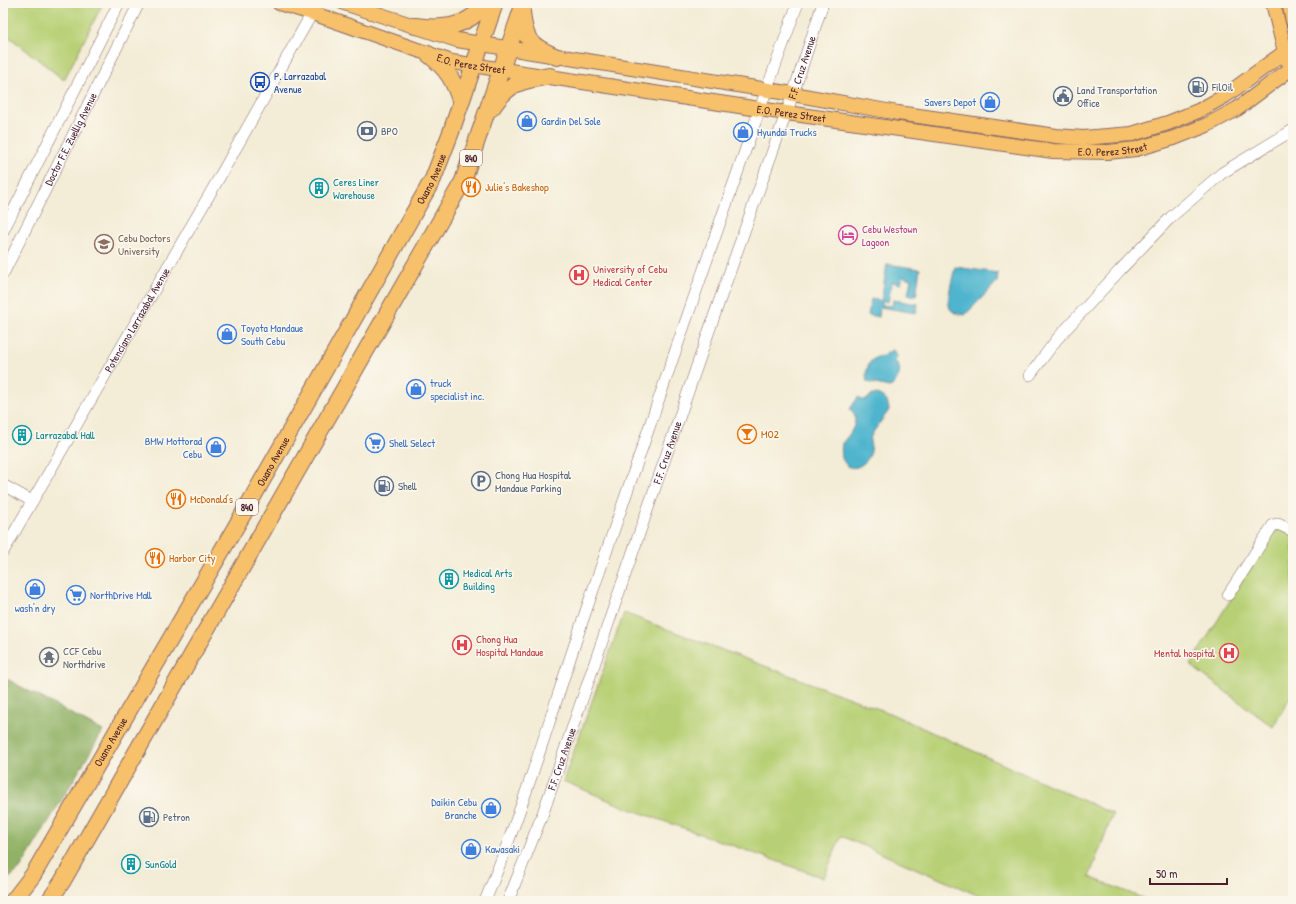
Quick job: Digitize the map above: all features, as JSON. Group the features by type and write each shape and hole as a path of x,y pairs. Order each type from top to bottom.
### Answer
{"highway":[{"path":"415,26 436,28 459,24 475,15 487,3"},
{"name":"Ouano Avenue","path":"13,901 33,875 433,179 495,3"},
{"path":"523,6 525,29 529,40 536,46 557,56"},
{"name":"840","path":"49,901 62,882 137,754 463,181 523,6"},
{"path":"428,54 450,75 461,103"},
{"path":"482,125 497,100 508,88 522,81 550,76"},
{"path":"306,402 330,413"}],"main road":[{"name":"E.O. Perez Street","path":"279,3 314,8 428,54 452,62 550,76 760,110 1053,152 1108,152 1136,149 1167,140 1207,125 1236,109 1292,71"},
{"name":"E.O. Perez Street","path":"344,3 457,40 793,94 898,113 1016,131 1083,138 1132,134 1168,123 1198,111 1225,96 1289,49"},
{"path":"1273,3 1289,49 1292,71"},
{"path":"1288,3 1293,21"},
{"path":"1014,146 1016,131"}],"street":[{"name":"Doctor F.E. Zuellig Avenue","path":"3,231 119,3"},
{"name":"Doctor F.E. Zuellig Avenue","path":"3,274 139,3"},
{"path":"484,901 517,817 766,90 798,3"},
{"name":"F.F. Cruz Avenue","path":"508,901 543,813 719,302 793,94 823,3"},
{"name":"Potenciano Larrazabal Avenue","path":"3,552 219,178 314,8"},
{"path":"1030,375 1057,339 1171,217 1222,173 1293,130"},
{"path":"3,485 32,501"},
{"path":"1228,595 1273,525 1278,524 1293,531"}],"green space":[{"path":"3,3 103,3 64,80 3,32"},
{"path":"1282,529 1293,535 1293,692 1273,727 1190,665 1272,533"},
{"path":"624,613 887,712 1113,814 1089,877 1150,901 991,901 841,836 824,878 627,808 563,781"},
{"path":"3,677 103,731 20,869 3,881"}],"water":[{"path":"887,264 920,269 916,296 908,295 911,279 902,277 901,284 892,282 888,302 883,301 882,305 892,306 893,300 918,304 916,313 880,307 879,317 868,315 871,299 881,301"},
{"path":"955,267 998,273 997,282 965,315 955,313 950,308 949,297"},
{"path":"893,350 897,356 894,360 900,370 895,383 889,387 867,382 866,375 870,362 876,357 885,356"},
{"path":"877,394 886,400 889,410 871,436 870,454 866,461 859,466 848,466 842,458 841,452 842,443 854,427 855,417 850,409 858,397 862,400 868,399 870,396"}],"place":[{"name":"P. Larrazabal Avenue","path":"260,82"},
{"name":"FilOil","path":"1198,87"},
{"name":"Land Transportation Office","path":"1063,96"},
{"name":"Savers Depot","path":"990,102"},
{"name":"Gardin Del Sole","path":"527,121"},
{"name":"BPO","path":"367,131"},
{"name":"Hyundai Trucks","path":"743,132"},
{"name":"Julie's Bakeshop","path":"471,187"},
{"name":"Ceres Liner Warehouse","path":"319,188"},
{"name":"Cebu Westown Lagoon","path":"848,235"},
{"name":"Cebu Doctors University","path":"104,244"},
{"name":"University of Cebu Medical Center","path":"579,275"},
{"name":"Toyota Mandaue South Cebu","path":"227,334"},
{"name":"truck specialist inc.","path":"416,389"},
{"name":"MO2","path":"747,434"},
{"name":"Larrazabal Hall","path":"22,435"},
{"name":"Shell Select","path":"375,443"},
{"name":"BMW Mottorad Cebu","path":"216,447"},
{"name":"Chong Hua Hospital Mandaue Parking","path":"481,481"},
{"name":"Shell","path":"384,486"},
{"name":"McDonald's","path":"176,499"},
{"name":"Harbor City","path":"155,558"},
{"name":"Medical Arts Building","path":"449,579"},
{"name":"wash'n dry","path":"35,589"},
{"name":"NorthDrive Mall","path":"76,595"},
{"name":"Chong Hua Hospital Mandaue","path":"462,645"},
{"name":"Mental hospital","path":"1229,653"},
{"name":"CCF Cebu Northdrive","path":"49,657"},
{"name":"Daikin Cebu Branche","path":"491,808"},
{"name":"Petron","path":"149,817"},
{"name":"Kawasaki","path":"471,849"},
{"name":"SunGold","path":"131,864"}]}
